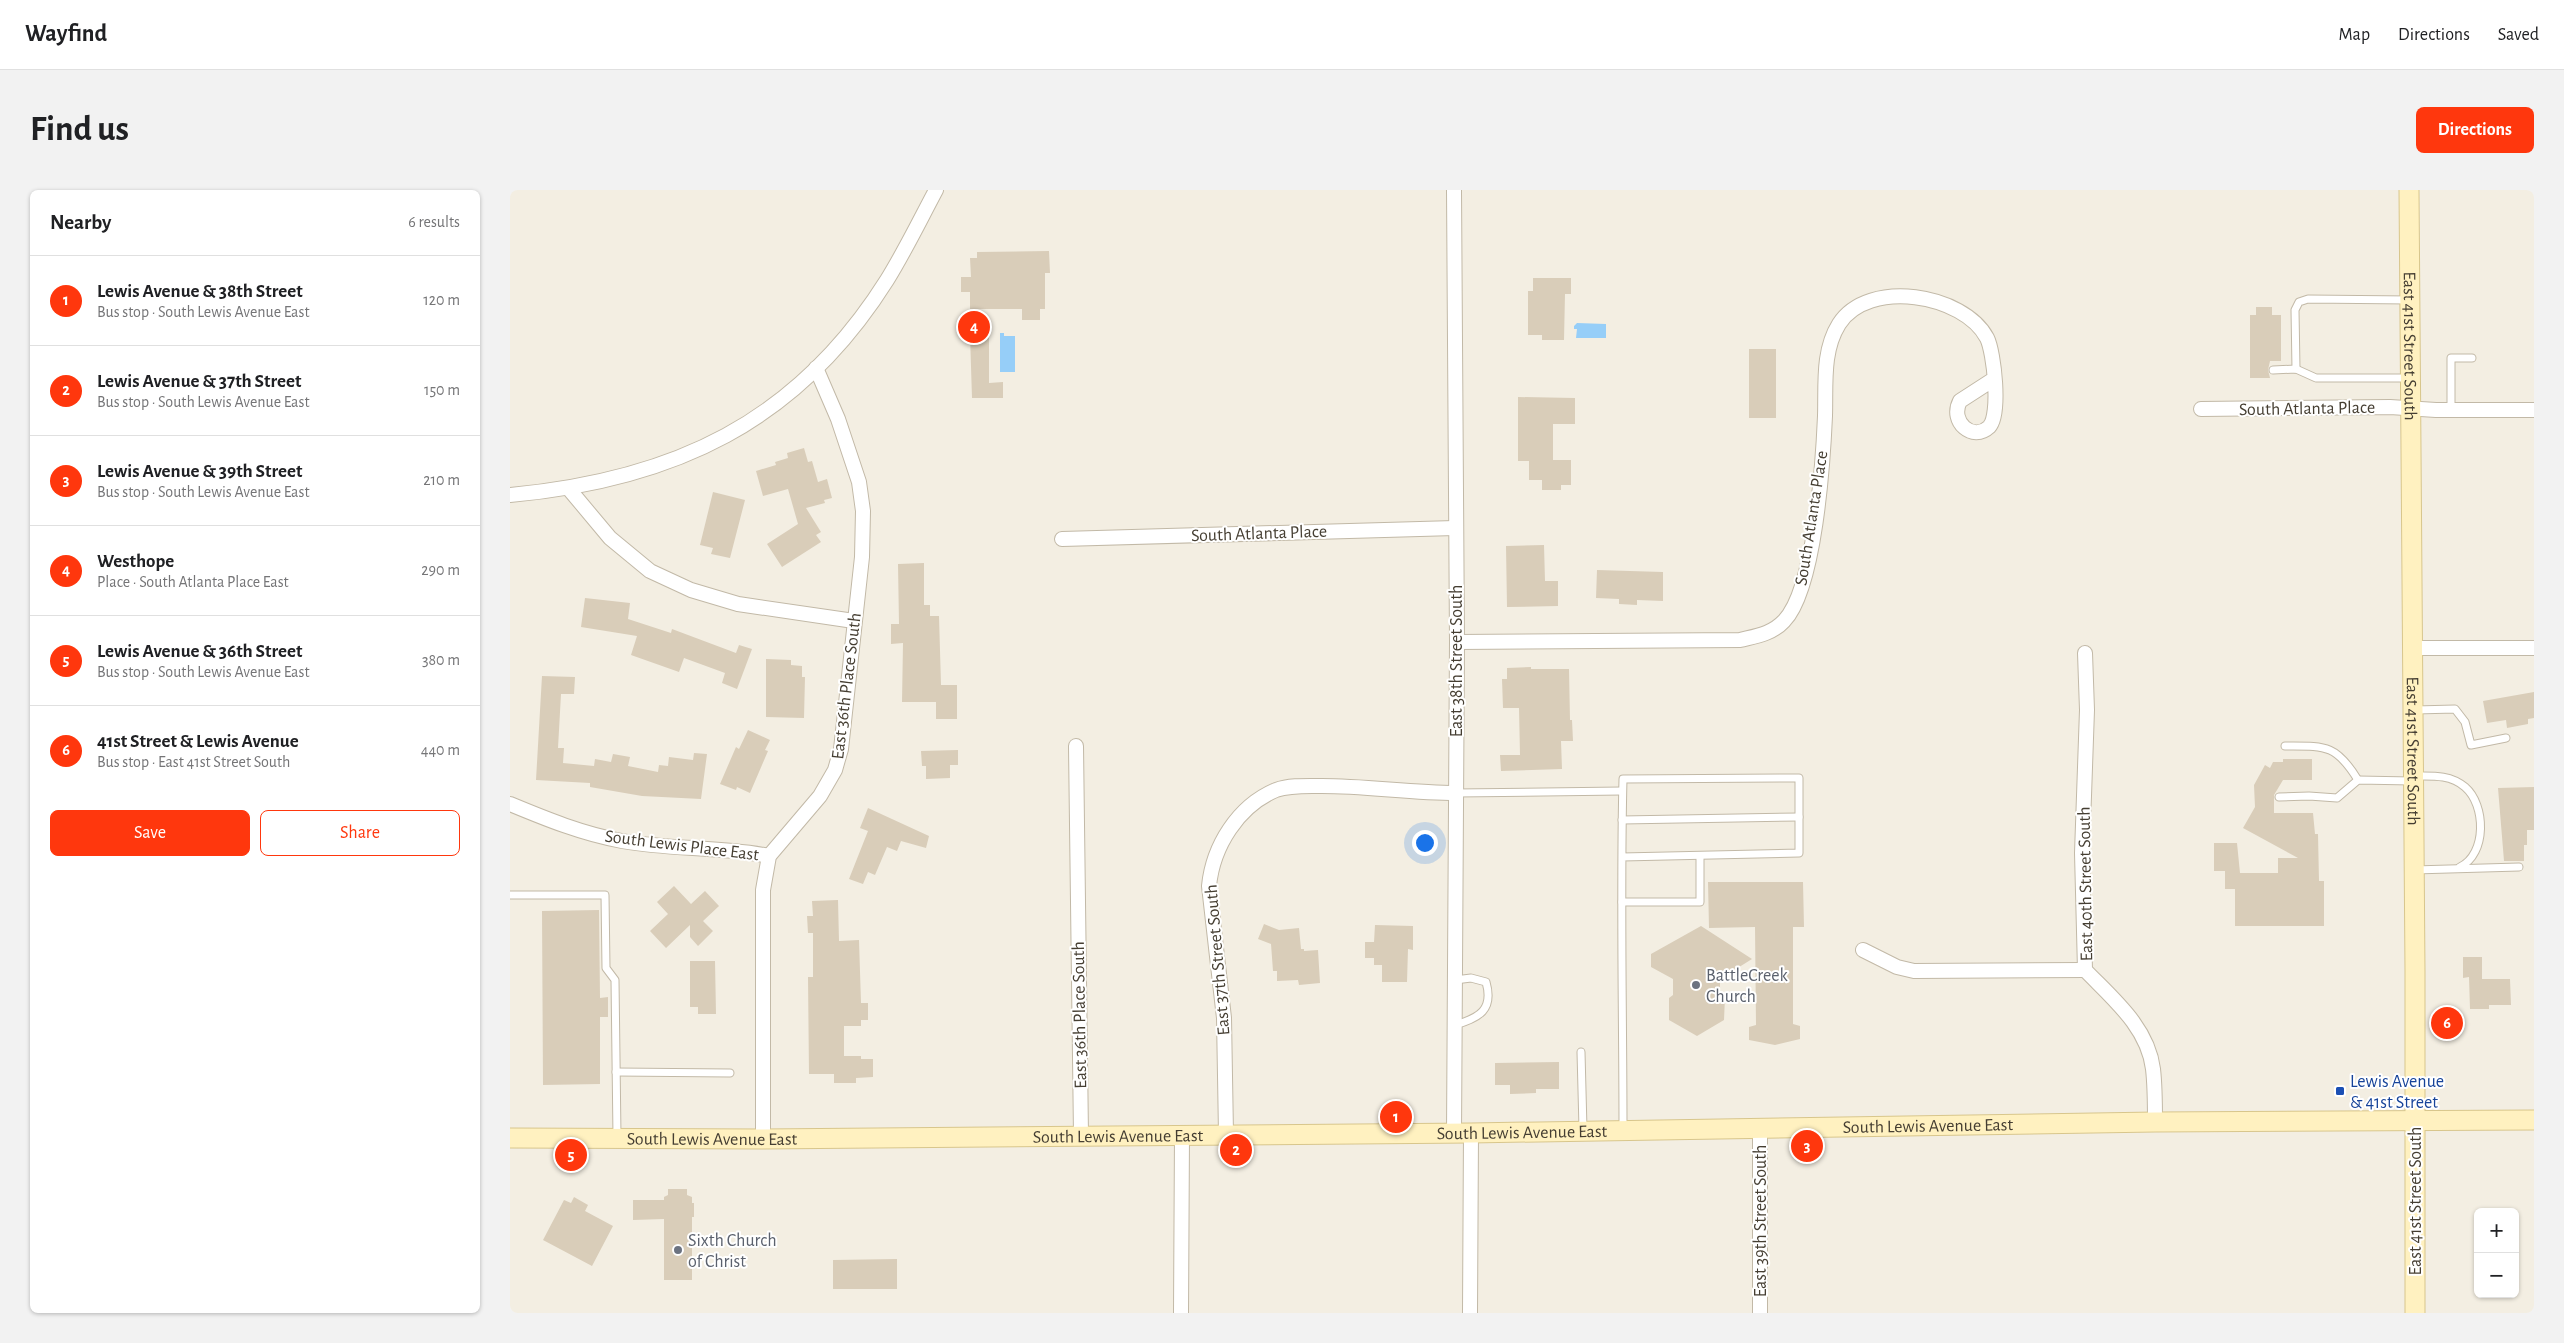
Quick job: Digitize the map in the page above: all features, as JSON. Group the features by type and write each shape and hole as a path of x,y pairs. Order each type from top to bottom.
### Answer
{"main road":[{"name":"East 41st Street South","path":"2409,190 2416,1120 2415,1313"},
{"name":"South Lewis Avenue East","path":"510,1138 763,1139 1463,1133 2155,1122 2534,1120"}],"street":[{"path":"510,495 569,489 625,477 693,454 730,435 757,417 816,368 857,322 887,280 936,190"},
{"name":"East 38th Street South","path":"1454,190 1457,642 1454,1025 1463,1133 1470,1313"},
{"name":"South Atlanta Place","path":"1457,642 1740,640 1760,636 1774,630 1794,607 1806,578 1824,445 1827,350 1840,323 1857,307 1876,299 1908,296 1956,308 1977,324 1988,339 1994,379"},
{"name":"East 36th Place South","path":"769,856 820,796 834,770 841,749 862,556 863,511 859,482 838,419 816,368"},
{"name":"South Atlanta Place","path":"2200,409 2534,410"},
{"path":"569,489 610,538 650,571 691,590 738,604 854,621"},
{"name":"South Atlanta Place","path":"1062,539 1455,528"},
{"path":"2411,648 2534,648"},
{"name":"East 40th Street South","path":"2085,653 2087,710 2082,853 2085,970 2130,1018 2148,1049 2153,1068 2155,1122"},
{"name":"East 36th Place South","path":"1076,746 1081,1135"},
{"name":"East 37th Street South","path":"1226,1134 1224,1018 1209,886 1211,866 1221,844 1236,819 1256,802 1277,790 1299,786 1341,786 1456,793"},
{"name":"South Lewis Place East","path":"510,804 558,823 623,841 660,846 731,849 769,856"},
{"path":"763,1139 763,890 769,856"},
{"path":"1863,950 1897,967 1914,971 2085,970"},
{"name":"East 39th Street South","path":"1760,1129 1760,1313"},
{"path":"1181,1313 1182,1135"}],"lane":[{"path":"2296,369 2295,310 2299,302 2308,299 2410,300"},
{"path":"2451,410 2450,358 2472,358"},
{"path":"2272,370 2296,369 2316,378 2410,378"},
{"path":"2412,710 2455,709 2464,722 2471,745 2506,738"},
{"path":"2285,746 2312,746 2332,750 2345,759 2358,780"},
{"path":"2279,797 2309,796 2337,798 2358,780 2442,776 2454,780 2465,786 2475,798 2480,809 2478,840 2468,863 2460,867"},
{"path":"1622,857 1799,853 1799,778 1623,779 1622,791 1622,820 1622,857 1622,902 1623,1130"},
{"path":"1456,793 1622,791"},
{"path":"1622,820 1799,817"},
{"path":"1622,902 1700,902 1700,856"},
{"path":"2414,870 2460,867 2519,867"},
{"path":"510,895 605,895 606,968 615,980 617,1138"},
{"path":"1454,980 1471,978 1486,982 1490,994 1485,1011 1474,1020 1454,1025"},
{"path":"1581,1052 1583,1131"},
{"path":"616,1072 730,1073"}],"water":[{"path":"1577,323 1606,324 1606,338 1576,338 1577,329 1574,329 1574,326"},
{"path":"1000,333 1004,333 1004,336 1015,336 1015,372 1000,372"}],"building":[{"path":"1049,251 1050,273 1045,273 1045,309 1040,309 1040,320 1022,320 1022,309 970,309 970,292 961,292 961,277 971,277 970,258 977,258 977,252"},
{"path":"1533,278 1571,278 1571,294 1565,294 1564,340 1542,340 1542,335 1528,335 1528,291 1533,291"},
{"path":"2256,307 2272,307 2272,315 2281,315 2281,361 2270,361 2268,370 2270,378 2250,378 2250,315 2256,315"},
{"path":"989,334 989,383 1003,382 1003,398 972,398 970,335"},
{"path":"1749,349 1776,349 1776,418 1749,418"},
{"path":"1518,397 1575,398 1575,424 1553,424 1553,460 1571,460 1571,485 1561,485 1561,490 1542,490 1542,480 1529,480 1529,461 1518,461"},
{"path":"804,448 808,462 812,461 818,482 827,479 832,498 824,500 825,503 806,508 821,532 816,535 821,542 782,567 767,544 798,524 788,489 763,496 756,471 776,465 775,462 788,458 787,453"},
{"path":"713,492 745,500 730,558 711,554 713,548 700,545"},
{"path":"1544,545 1545,581 1558,581 1558,606 1507,607 1506,546"},
{"path":"924,563 924,605 930,605 930,616 939,616 941,685 957,685 957,719 936,719 936,702 902,702 903,643 891,644 891,624 899,624 898,564"},
{"path":"1597,570 1663,572 1663,601 1637,600 1637,605 1619,604 1619,599 1596,598"},
{"path":"585,598 630,603 628,619 671,633 672,629 736,653 739,645 752,649 737,689 722,683 725,673 684,658 679,672 631,655 637,636 581,627"},
{"path":"766,659 791,660 791,665 802,666 802,677 805,677 804,718 766,717"},
{"path":"1531,667 1531,669 1569,669 1570,720 1572,720 1573,741 1561,741 1562,769 1501,771 1500,755 1520,755 1519,708 1503,708 1502,679 1507,679 1507,668"},
{"path":"542,676 575,677 574,694 561,694 558,748 564,748 563,763 594,766 595,759 611,762 613,754 630,757 628,766 658,772 659,765 668,766 669,757 693,760 694,753 707,754 701,799 642,796 590,787 590,783 536,780"},
{"path":"2534,692 2534,718 2528,719 2528,724 2507,728 2506,720 2487,723 2483,701"},
{"path":"748,730 770,740 765,750 768,751 750,793 737,787 736,790 720,784 736,747 739,749"},
{"path":"958,750 958,765 950,765 950,778 926,779 926,766 922,766 921,751"},
{"path":"2283,759 2312,759 2312,780 2283,780 2274,795 2274,813 2313,813 2315,834 2318,834 2319,881 2324,881 2324,926 2235,926 2235,889 2225,889 2225,871 2214,871 2214,843 2237,843 2240,873 2278,873 2278,858 2298,858 2243,828 2255,807 2254,785 2265,765 2270,768 2273,762 2283,762"},
{"path":"2534,787 2534,830 2527,830 2527,845 2524,845 2524,861 2504,861 2498,788"},
{"path":"868,808 929,836 926,848 901,841 897,851 887,847 875,875 868,872 863,884 849,879 868,831 860,828"},
{"path":"1708,882 1803,882 1804,927 1793,927 1793,1024 1800,1026 1800,1039 1775,1045 1749,1040 1749,1027 1756,1025 1755,927 1709,928"},
{"path":"674,886 691,904 705,891 719,906 703,921 713,931 698,946 690,937 690,925 666,948 650,931 668,914 657,902"},
{"path":"838,900 839,941 859,940 861,1003 868,1003 868,1020 861,1020 861,1026 844,1026 844,1056 861,1056 861,1059 873,1059 873,1077 856,1078 856,1083 834,1083 834,1074 809,1074 808,977 813,977 813,933 808,933 807,916 813,916 812,901"},
{"path":"599,910 600,998 608,997 608,1017 600,1017 600,1084 543,1085 542,911"},
{"path":"1264,924 1279,930 1299,928 1301,949 1304,949 1304,951 1318,950 1320,983 1299,985 1298,980 1277,981 1277,971 1273,971 1271,944 1258,939"},
{"path":"1375,925 1413,926 1413,950 1408,949 1407,982 1382,982 1382,965 1374,965 1374,958 1365,958 1365,942 1374,942"},
{"name":"BattleCreek Church","path":"1701,926 1752,959 1720,979 1720,995 1725,997 1724,1020 1697,1036 1669,1020 1669,998 1673,995 1673,979 1651,967 1651,954"},
{"path":"2463,957 2482,957 2482,979 2510,979 2511,1005 2489,1005 2489,1009 2470,1009 2469,977 2463,978"},
{"path":"690,961 715,961 716,1014 698,1014 698,1007 690,1007"},
{"path":"1559,1062 1559,1089 1536,1089 1536,1093 1510,1094 1510,1085 1495,1085 1495,1063"},
{"name":"Sixth Church of Christ","path":"668,1189 687,1189 687,1195 692,1197 692,1203 694,1203 694,1217 692,1217 692,1280 664,1280 664,1219 633,1220 633,1200 664,1200 664,1197 668,1195"},
{"path":"574,1197 588,1205 585,1211 613,1226 592,1266 543,1240 564,1200 571,1203"},
{"path":"897,1259 897,1289 833,1289 833,1260"}],"place":[{"name":"Westhope","path":"974,327"},
{"name":"BattleCreek Church","path":"1696,985"},
{"name":"41st Street & Lewis Avenue","path":"2447,1023"},
{"name":"Lewis Avenue & 41st Street","path":"2340,1091"},
{"name":"Lewis Avenue & 38th Street","path":"1396,1117"},
{"name":"Lewis Avenue & 39th Street","path":"1807,1146"},
{"name":"Lewis Avenue & 37th Street","path":"1236,1150"},
{"name":"Lewis Avenue & 36th Street","path":"571,1155"},
{"name":"Sixth Church of Christ","path":"678,1250"}]}
